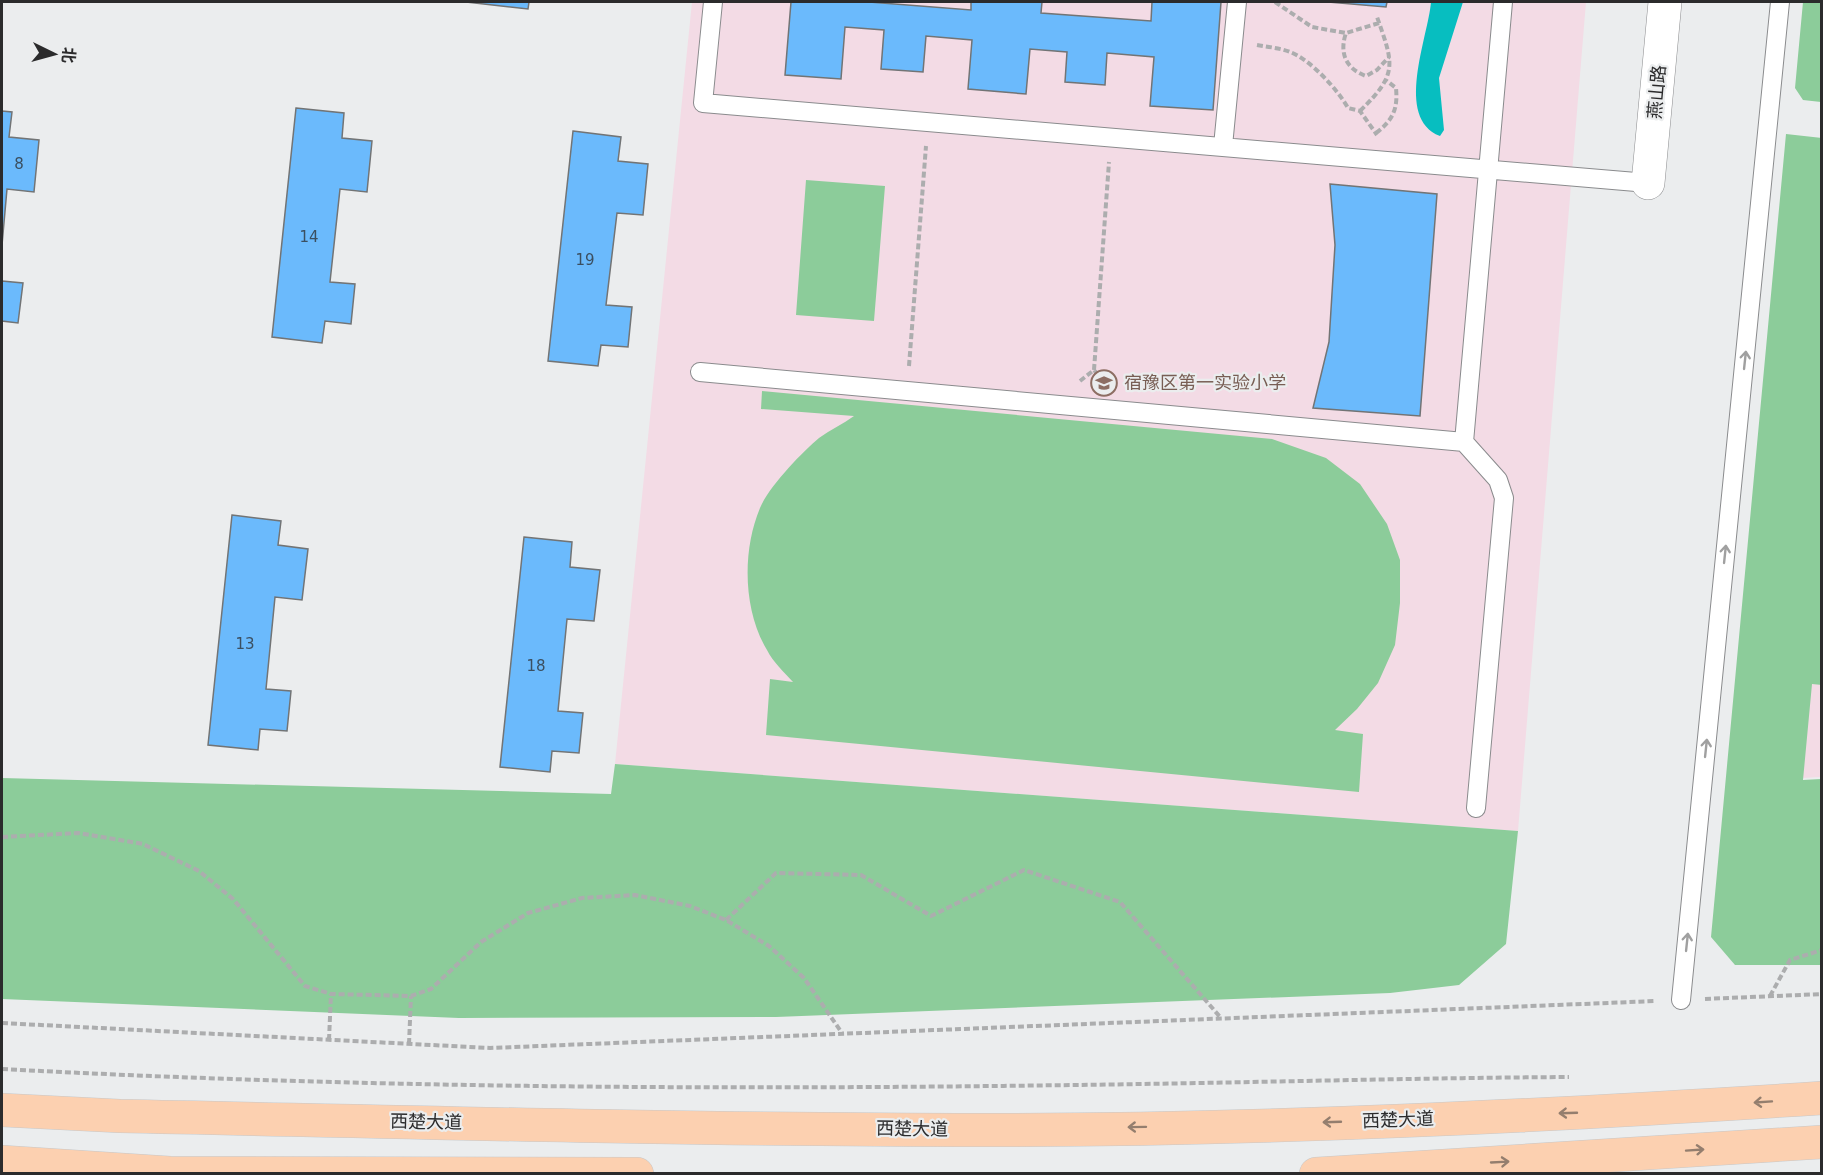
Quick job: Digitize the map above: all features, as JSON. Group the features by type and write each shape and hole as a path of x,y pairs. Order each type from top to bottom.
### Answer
{"highway":[{"name":"西楚大道","path":"2,1110 120,1116 986,1130 1305,1123 1624,1110 1821,1098"},
{"path":"1316,1173 1821,1142"},
{"path":"2,1162 170,1173 637,1173"}],"street":[{"name":"燕山路","path":"1648,183 1665,2"}],"lane":[{"path":"713,2 703,103 1648,183"},
{"path":"1222,146 1237,2"},
{"path":"1464,442 1503,2"},
{"path":"1681,1000 1780,2"},
{"path":"700,372 1464,442 1498,480 1504,498 1476,808"}],"path":[{"path":"1275,2 1312,27 1346,33 1379,23"},
{"path":"1360,111 1387,81 1391,64 1377,17"},
{"path":"1346,33 1342,44 1343,55 1353,71 1366,76 1377,70 1389,57"},
{"path":"1233,42 1292,52 1339,91 1348,108 1360,111 1376,133 1389,160"},
{"path":"1376,133 1389,123 1397,100 1395,87 1387,81"},
{"path":"907,392 928,122"},
{"path":"1094,370 1111,137"},
{"path":"2,837 78,833 143,844 199,870 233,899 305,986 331,994 411,996 431,990 481,942 528,914 582,898 635,894 690,906 726,920 769,946 804,978 842,1032"},
{"path":"726,920 776,873 861,875 930,916 1024,870 1120,902 1221,1018"},
{"path":"1770,997 1790,960 1821,950"},
{"path":"329,1040 331,994"},
{"path":"2,1023 490,1048 1821,994"},
{"path":"410,1044 411,996"},
{"path":"2,1070 204,1080 577,1087 1072,1085 1569,1077"}],"shaded area":[{"name":"宿豫区第一实验小学","path":"692,2 1586,2 1518,831 615,764"},
{"path":"1821,586 1821,777 1802,778"}],"green space":[{"path":"1803,2 1821,2 1821,102 1803,100 1795,88"},
{"path":"1786,134 1822,138 1822,685 1812,684 1803,780 1821,779 1821,965 1735,965 1711,937"},
{"path":"806,180 885,186 874,321 796,315"},
{"path":"762,391 1272,439 1326,458 1360,484 1387,524 1400,560 1400,603 1395,645 1378,683 1357,709 1335,730 1363,734 1359,792 766,735 770,679 793,682 769,654 753,617 749,599 748,561 754,525 764,500 795,461 819,438 854,416 761,409"},
{"path":"615,764 1518,831 1506,944 1459,985 1390,993 776,1017 459,1018 2,999 2,778 611,794"}],"water":[{"path":"1431,2 1463,2 1439,78 1444,130 1440,136 1426,127 1419,113 1416,95 1420,55"}],"building":[{"path":"466,2 529,2 528,9"},
{"path":"791,2 869,2 971,10 971,2 1042,2 1041,13 1151,21 1152,2 1221,2 1213,110 1150,106 1154,57 1107,53 1105,85 1065,82 1067,52 1030,49 1026,94 968,89 972,40 926,36 923,72 881,69 884,30 845,27 841,79 785,75"},
{"path":"1328,2 1387,2 1386,7"},
{"path":"296,108 344,113 342,138 372,141 367,192 340,189 330,282 355,284 351,324 325,321 322,343 272,337"},
{"path":"2,111 12,112 9,137 39,140 34,192 7,189 2,245"},
{"path":"573,131 621,137 618,161 648,164 643,215 617,213 606,305 632,307 628,347 601,345 598,366 548,361"},
{"path":"1330,184 1437,194 1420,416 1313,408 1329,342 1335,245"},
{"path":"2,281 23,283 18,323 2,321"},
{"path":"232,515 281,521 278,545 308,549 302,600 275,597 266,689 291,691 287,731 260,729 258,750 208,745"},
{"path":"524,537 572,542 570,567 600,570 594,621 567,619 558,711 583,713 579,753 552,751 550,772 500,767"}],"place":[{"name":"宿豫区第一实验小学","path":"1104,383"}]}
